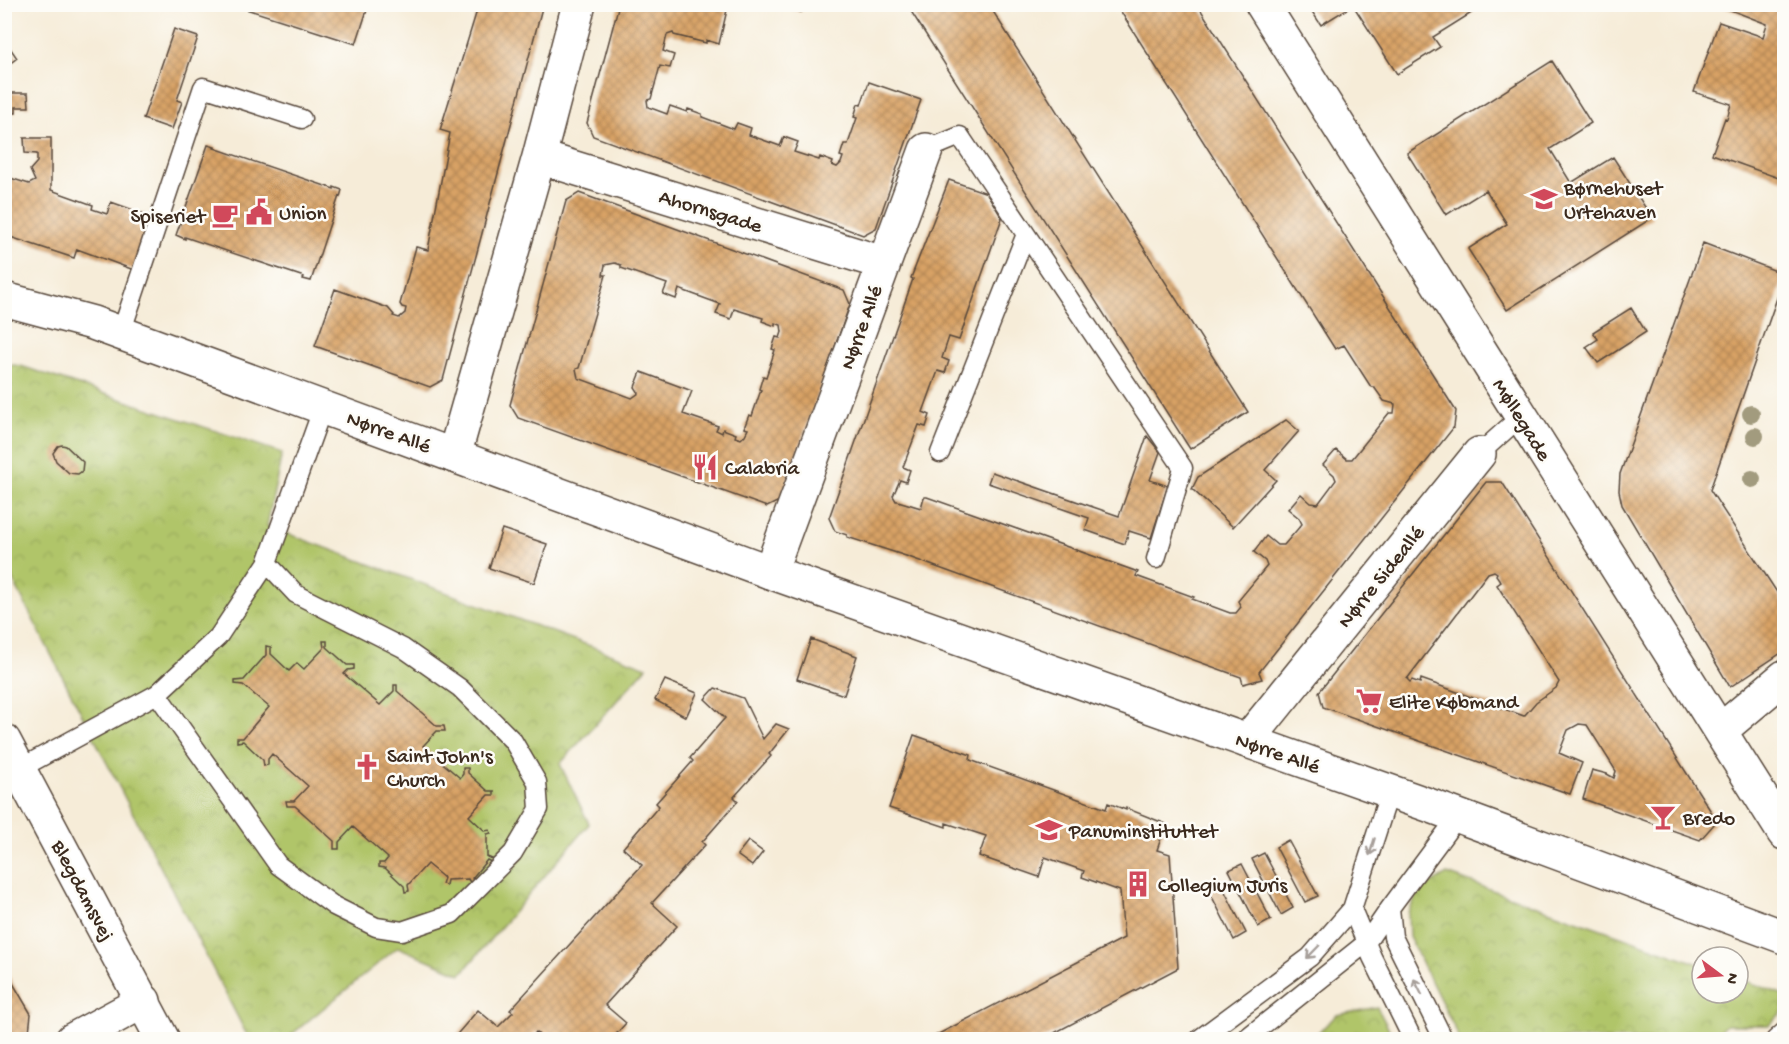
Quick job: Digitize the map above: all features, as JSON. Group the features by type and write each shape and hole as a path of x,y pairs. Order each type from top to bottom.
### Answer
{"street":[{"path":"454,456 539,157 579,4"},
{"name":"Møllegade","path":"1262,4 1520,417 1785,833"},
{"name":"Nørre Allé","path":"770,572 926,150"},
{"name":"Ahornsgade","path":"539,157 883,263"},
{"name":"Nørre Allé","path":"4,299 121,333 770,572 1459,815 1785,937"},
{"name":"Nørre Sideallé","path":"1247,741 1479,454"},
{"path":"1720,730 1785,677"},
{"name":"Blegdamsvej","path":"12,755 163,1040"},
{"path":"72,1040 144,1001"}],"lane":[{"path":"121,333 203,87 302,119"},
{"path":"926,150 960,136 1183,468 1156,559"},
{"path":"940,453 1026,234"},
{"path":"12,755 157,694 218,637 267,563 323,407"},
{"name":"Nørre Sideallé","path":"1479,454 1520,417"},
{"path":"157,694 278,865 334,906 376,927 402,931 452,914 513,853 539,810 537,782 513,741 460,688 403,648 296,594 267,563"},
{"path":"1198,1040 1310,957 1352,909 1390,791"},
{"path":"1244,1040 1366,944 1459,815"},
{"path":"1390,908 1393,937 1444,1040"},
{"path":"1352,909 1366,944 1413,1040"},
{"path":"1775,1040 1785,1032"}],"green space":[{"path":"5,364 21,366 282,453 267,526 647,667 560,764 589,824 461,974 398,947 286,1039 249,1039 5,565"},
{"path":"1447,874 1690,961 1690,1005 1750,1005 1750,982 1784,995 1784,1010 1769,1025 1726,1025 1710,1039 1460,1039 1409,937 1408,913 1420,890"},
{"path":"1377,1007 1394,1039 1311,1039 1337,1015"}],"building":[{"path":"248,4 369,4 356,44 246,9"},
{"path":"479,4 543,4 443,380 430,387 315,346 335,289 388,308 393,316 399,318 405,313 406,308 400,304 416,247 428,250 450,133 440,130"},
{"path":"619,4 716,4 716,7 727,10 719,44 706,40 706,43 673,33 667,35 663,51 674,55 670,68 660,66 651,99 647,100 648,107 667,114 670,106 687,112 688,109 734,129 737,123 751,128 749,135 780,146 784,137 798,142 794,152 819,160 820,157 833,162 832,165 837,167 843,157 840,156 844,144 848,144 857,118 854,117 858,104 861,105 869,82 921,100 876,228 863,235 593,136 587,123"},
{"path":"1116,4 1197,4 1456,411 1454,427 1259,672 1262,679 1243,684 1241,677 906,556 847,537 835,531 829,518 913,279 911,278 949,180 987,193 1002,218 959,340 949,337 942,358 949,361 945,373 938,371 923,412 930,415 926,427 919,425 903,467 910,470 906,482 900,480 893,496 896,501 921,508 924,497 927,497 1138,572 1136,576 1194,597 1192,599 1230,613 1236,613 1241,607 1238,601 1267,566 1265,561 1254,552 1266,536 1277,545 1284,545 1302,524 1299,518 1288,509 1301,494 1311,503 1318,504 1336,480 1323,465 1336,450 1347,459 1352,459 1389,413 1394,413 1395,404 1384,401 1374,387 1371,387 1344,345 1335,349"},
{"path":"1307,4 1468,4 1473,12 1433,37 1440,47 1397,74 1353,5 1321,25"},
{"path":"1715,4 1784,4 1782,84 1784,85 1784,180 1712,154 1731,104 1694,92 1719,22 1763,37 1767,24"},
{"path":"776,5 803,5 801,12"},
{"path":"907,5 989,5 1248,412 1190,449"},
{"path":"174,29 198,37 177,100 182,102 172,129 143,119"},
{"path":"4,39 17,58 4,68"},
{"path":"1552,61 1591,123 1550,149 1571,183 1613,157 1652,218 1507,310 1468,249 1507,224 1486,190 1446,215 1407,153"},
{"path":"4,93 28,93 29,107 16,107 16,113 4,113"},
{"path":"24,138 51,138 51,190 93,205 92,209 107,214 111,202 153,217 134,270 77,249 74,258 4,235 4,176 29,184 35,181 30,170 37,162 37,154 25,153"},
{"name":"Union","path":"208,145 342,190 311,281 176,235"},
{"path":"579,193 844,290 850,304 781,500 767,507 518,418 510,405 566,201","holes":["615,263 621,265 621,268 667,284 663,294 676,299 679,289 720,304 716,314 731,319 734,309 763,318 762,321 775,326 775,323 781,325 780,338 776,337 772,349 775,350 766,377 763,376 752,416 749,415 744,428 748,429 741,439 735,437 736,434 723,429 722,433 716,430 718,426 683,414 692,391 641,372 635,387 639,393 632,398 578,378 576,369 579,368 606,275 603,275 605,265"]},
{"path":"1703,243 1784,274 1710,490 1784,603 1784,651 1730,687 1622,505 1619,491 1620,474"},
{"path":"1631,308 1646,332 1598,363 1586,347 1598,339 1593,332"},
{"path":"1286,420 1299,431 1265,470 1276,480 1233,527 1192,489 1198,477"},
{"path":"1147,436 1160,452 1150,480 1168,486 1151,538 1129,531 1125,544 1085,530 1089,518 988,483 992,472 1119,516"},
{"path":"62,445 83,462 82,471 78,474 69,473 56,461 53,453 58,446"},
{"path":"1486,482 1502,482 1717,821 1700,840 1583,799 1592,770 1614,778 1616,771 1587,725 1579,724 1568,730 1559,753 1582,763 1570,794 1323,707 1319,692","holes":["1494,571 1501,582 1497,585 1559,682 1556,688 1536,702 1524,716 1421,679 1420,683 1412,680 1410,682 1407,679 1488,573"]},
{"path":"502,529 547,544 534,583 489,568"},
{"path":"811,639 857,656 844,695 797,679"},
{"name":"Saint John's Church","path":"323,641 327,641 327,647 347,665 354,665 354,669 344,674 380,705 394,691 394,685 397,685 397,691 437,726 444,726 445,731 437,731 423,746 460,778 463,768 468,768 468,773 488,791 494,791 494,795 488,795 469,816 485,831 490,830 491,833 487,834 487,857 492,859 491,862 487,860 472,878 474,882 471,884 468,879 447,880 446,885 442,884 444,878 427,864 408,885 409,891 405,892 404,886 385,868 379,867 379,863 384,863 388,858 353,827 339,842 339,849 334,849 334,841 295,806 287,806 286,801 294,801 308,786 272,754 268,759 268,765 264,766 263,760 243,741 237,742 237,738 243,738 269,707 243,685 235,684 235,681 244,680 266,655 266,646 271,647 271,654 289,671 297,663 304,669 324,648"},
{"path":"665,680 697,693 686,717 655,700"},
{"path":"715,688 743,698 763,739 776,724 789,729 769,754 771,756 734,797 738,801 702,842 705,845 652,903 677,926 605,1005 626,1023 611,1040 545,1040 536,1032 530,1040 452,1040 478,1010 498,1027 513,1012 510,1010 642,865 623,848 659,806 656,803 693,761 690,758 725,718 705,699"},
{"name":"Collegium Juris","path":"914,735 971,755 970,760 1106,809 1108,803 1166,824 1157,850 1170,854 1178,968 1041,1040 927,1040 1124,938 1120,891 1082,877 1084,871 1045,857 1039,877 979,856 986,836 946,823 946,827 889,808"},
{"path":"1288,840 1318,896 1305,902 1276,847"},
{"path":"748,841 763,852 752,866 737,855"},
{"path":"1264,853 1293,908 1281,915 1252,859"},
{"path":"1242,864 1271,920 1258,927 1229,870"},
{"path":"1217,876 1246,933 1234,940 1205,883"},
{"path":"4,968 31,1014 29,1032 17,1040 4,1040"}],"place":[{"name":"Børnehuset Urtehaven","path":"1544,199"},
{"name":"Union","path":"259,212"},
{"name":"Spiseriet","path":"225,215"},
{"name":"Calabria","path":"705,467"},
{"name":"Elite Købmand","path":"1369,701"},
{"name":"Saint John's Church","path":"367,767"},
{"name":"Bredo","path":"1663,817"},
{"name":"Panuminstituttet","path":"1049,830"},
{"name":"Collegium Juris","path":"1138,884"}]}
